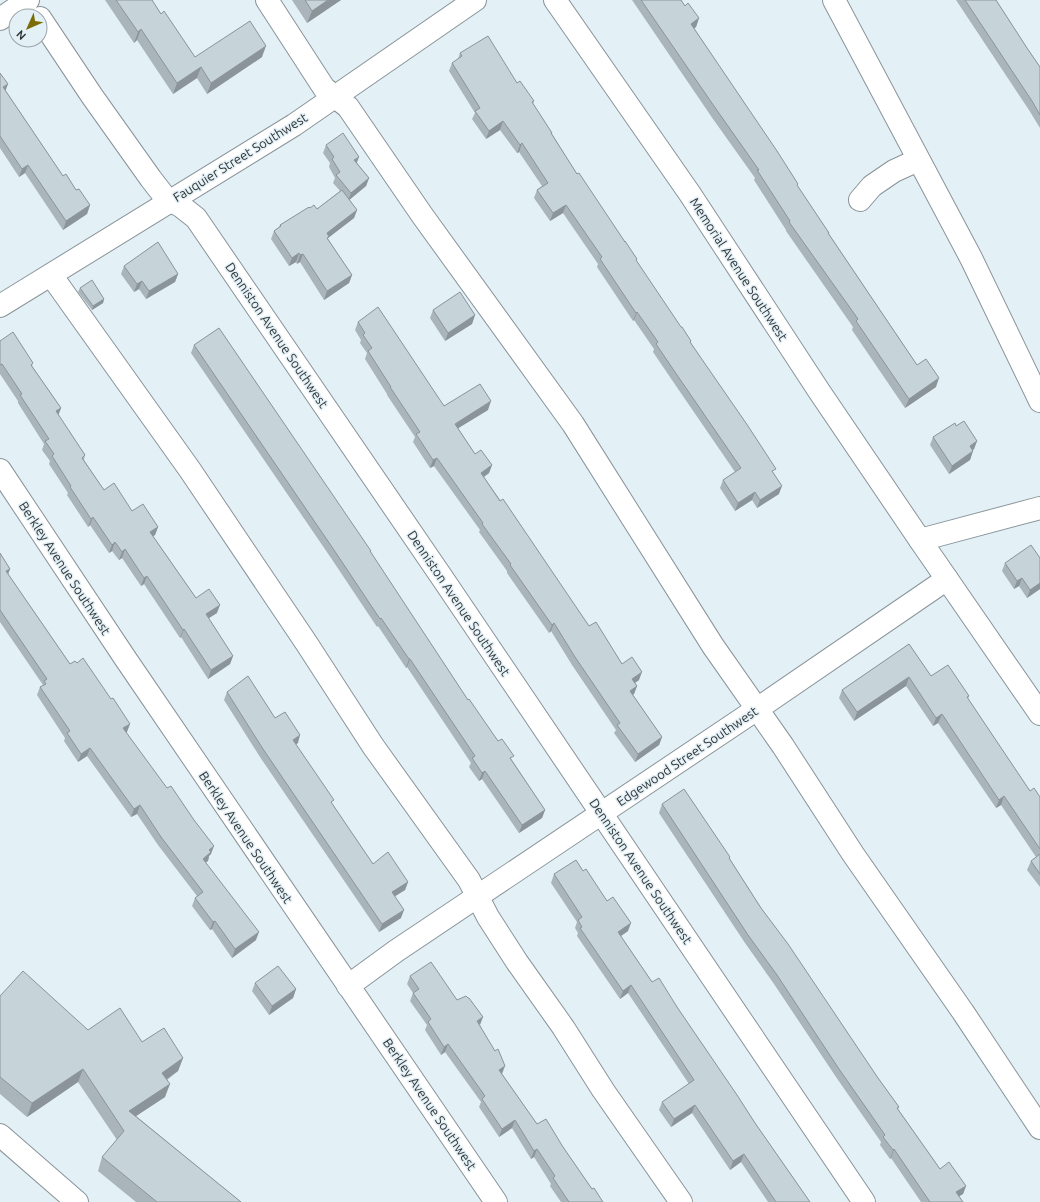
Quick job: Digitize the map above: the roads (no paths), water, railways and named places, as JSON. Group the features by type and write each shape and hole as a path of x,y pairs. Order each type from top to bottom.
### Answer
{"street":[{"path":"0,19 28,0"},
{"path":"267,0 324,88 348,107 422,215 573,424 713,646 758,709 853,854 963,1012 1040,1128"},
{"name":"Fauquier Street Southwest","path":"0,306 294,124 475,0"},
{"name":"Memorial Avenue Southwest","path":"555,0 690,194 819,390 947,579"},
{"path":"834,0 971,258 1040,401"},
{"name":"Denniston Avenue Southwest","path":"48,30 92,96 165,197 196,218 864,1202"},
{"path":"860,200 872,186 894,171 918,160"},
{"path":"51,274 194,477 303,637 373,746 469,880 488,917 563,1027 603,1090 681,1202"},
{"name":"Berkley Avenue Southwest","path":"0,470 129,665 496,1202"},
{"path":"920,540 1040,508"},
{"path":"947,579 1040,714"},
{"name":"Edgewood Street Southwest","path":"348,986 396,950 478,897 758,709 947,579"},
{"path":"0,1135 77,1202"}]}
